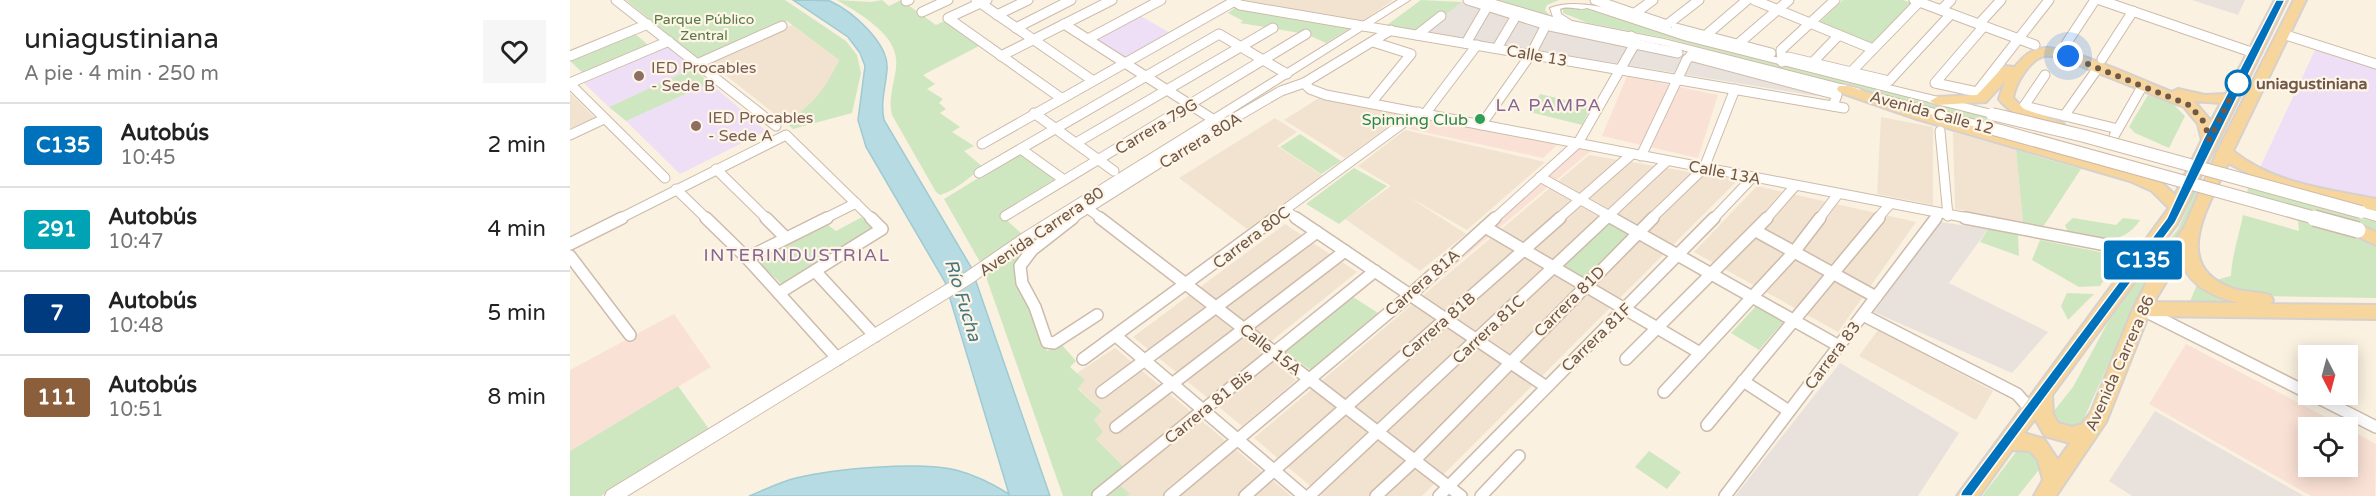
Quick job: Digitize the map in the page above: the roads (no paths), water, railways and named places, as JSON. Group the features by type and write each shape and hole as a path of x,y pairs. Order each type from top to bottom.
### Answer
{"main road":[{"name":"Avenida Carrera 80","path":"613,496 922,307 987,266 1028,236 1084,206 1214,120 1405,0"},
{"name":"Avenida Calle 12","path":"1575,0 1609,5 1668,27 1937,101 1991,121 2358,230"},
{"name":"Avenida Carrera 86","path":"1967,496 2148,253 2178,207 2209,140 2281,0"},
{"name":"Avenida Carrera 86","path":"2049,489 2090,431 2142,309 2156,281 2191,230 2225,152 2300,0"},
{"name":"Avenida Calle 12","path":"1486,3 1539,18 1703,52 1841,92 1991,121 2084,136 2376,216"},
{"path":"1576,26 1556,15 1555,8 1570,3 1609,5"},
{"path":"1937,101 1975,100 1986,96 2024,49 2036,45 2062,49 2188,96 2205,99 2230,98"},
{"path":"2084,136 2019,112 2006,99 2006,89 2030,59 2039,53 2061,54 2100,64 2180,100 2196,110 2205,123 2209,140"},
{"path":"1841,92 2135,177 2157,187 2178,207"},
{"path":"2225,152 2266,179 2376,205"},
{"path":"2191,230 2190,258 2193,268 2201,278 2222,291 2259,300 2376,301"},
{"path":"2358,230 2376,237"},
{"path":"2142,309 2376,312"},
{"path":"2037,404 2052,430 2072,435 2090,431"},
{"path":"2008,442 2027,441 2044,450 2049,457 2049,489"}],"street":[{"path":"616,0 699,63 776,126"},
{"path":"922,12 948,0"},
{"path":"997,15 1028,0"},
{"path":"1016,28 1071,0"},
{"path":"1001,56 1112,0"},
{"path":"1088,39 1161,0"},
{"path":"1468,0 1486,3 1516,16 1546,25 1632,39 1678,53"},
{"path":"1595,0 1668,27 1771,53"},
{"path":"1635,13 1653,0"},
{"path":"1668,27 1699,0"},
{"path":"1705,36 1747,0"},
{"path":"1754,0 1873,49"},
{"path":"1738,44 1789,0"},
{"path":"1835,0 1781,50 1785,60 1812,63 1889,81 1951,14"},
{"path":"1941,10 1951,0"},
{"path":"2001,0 1935,83 1977,92 2049,0"},
{"path":"2066,44 2098,0 2254,52"},
{"path":"1061,98 948,18 981,1 997,15 1092,80"},
{"path":"982,144 1233,1"},
{"name":"Calle 13","path":"1233,1 1364,26 1844,108"},
{"path":"1851,72 1917,1 2036,45"},
{"path":"1466,43 1486,3"},
{"path":"2064,116 2133,11"},
{"path":"1417,35 1441,16"},
{"path":"1497,48 1516,16"},
{"path":"570,56 648,24"},
{"path":"1064,24 1214,120"},
{"path":"1481,124 1531,54 1546,25"},
{"path":"699,63 782,26"},
{"path":"1076,143 1169,91 1273,28"},
{"name":"Carrera 80A","path":"1097,315 1050,344 1044,336 1035,308 1020,282 1021,265 1032,248 1084,206 1281,91 1304,83 1391,30"},
{"path":"2284,32 2376,58"},
{"path":"2284,32 2376,64"},
{"path":"978,173 1219,34 1287,74"},
{"name":"Carrera 79G","path":"1005,216 1306,34"},
{"path":"1812,63 1839,35"},
{"name":"Carrera 81A","path":"1170,496 1410,295 1578,143 1619,69 1632,39"},
{"path":"665,178 570,84 669,40"},
{"path":"1371,104 1410,52 1373,42"},
{"name":"Carrera 80C","path":"1083,359 1421,113 1477,45"},
{"path":"1690,56 1703,52"},
{"path":"1690,56 1841,92 1833,106"},
{"name":"Carrera 81B","path":"1245,496 1523,249 1636,155 1690,56"},
{"path":"2045,75 2024,106 2116,133 2143,85"},
{"name":"Calle 13A","path":"1304,83 1315,92 1371,104 2148,253"},
{"name":"Carrera 81D","path":"1376,496 1415,460 1508,361 1584,285 1704,168 1735,89"},
{"path":"1034,113 1114,171"},
{"path":"570,135 604,119"},
{"path":"1940,131 1944,215"},
{"path":"570,244 786,135 882,229 779,293"},
{"path":"1021,149 1064,180"},
{"name":"Carrera 81C","path":"1307,496 1667,161"},
{"path":"716,169 786,238"},
{"path":"1540,177 1839,346"},
{"name":"Carrera 81F","path":"1439,496 1545,386 1680,256 1753,177"},
{"path":"1626,359 1655,327 1756,231 1795,186"},
{"path":"676,189 747,258 838,359"},
{"path":"1664,392 1794,252 1838,194"},
{"path":"747,258 856,203"},
{"path":"1707,425 1890,204"},
{"name":"Calle 15A","path":"1084,206 1461,496"},
{"path":"1286,211 1545,386"},
{"name":"Carrera 83","path":"1725,496 1876,297 1944,215"},
{"path":"1485,227 1700,353"},
{"path":"1756,231 1876,297"},
{"path":"1102,392 1317,232"},
{"path":"1116,427 1345,251"},
{"path":"570,256 630,335"},
{"path":"815,271 875,336"},
{"name":"Carrera 81 Bis","path":"1098,495 1375,271"},
{"path":"2142,309 2298,388"},
{"path":"1863,315 2037,404"},
{"path":"1116,336 1307,496"},
{"path":"1743,381 1790,411"},
{"path":"2332,405 2376,427"},
{"path":"1481,496 1519,456"}],"water":[{"name":"Río Fucha","path":"793,0 830,1 848,12 868,29 882,49 887,69 883,100 884,120 971,267 1050,496 749,496 796,478 853,469 899,466 940,467 956,470 984,480 1009,494 945,282 866,147 858,120 865,66 860,53 848,37"}],"place":[{"name":"IED Procables - Sede B","path":"639,76"},
{"name":"uniagustiniana","path":"2238,83"},
{"name":"Spinning Club","path":"1480,119"},
{"name":"IED Procables - Sede A","path":"696,126"}],"district":[{"name":"LA PAMPA","path":"1549,105"},
{"name":"INTERINDUSTRIAL","path":"797,255"}],"park label":[{"name":"Parque Público Zentral","path":"704,28"}]}
